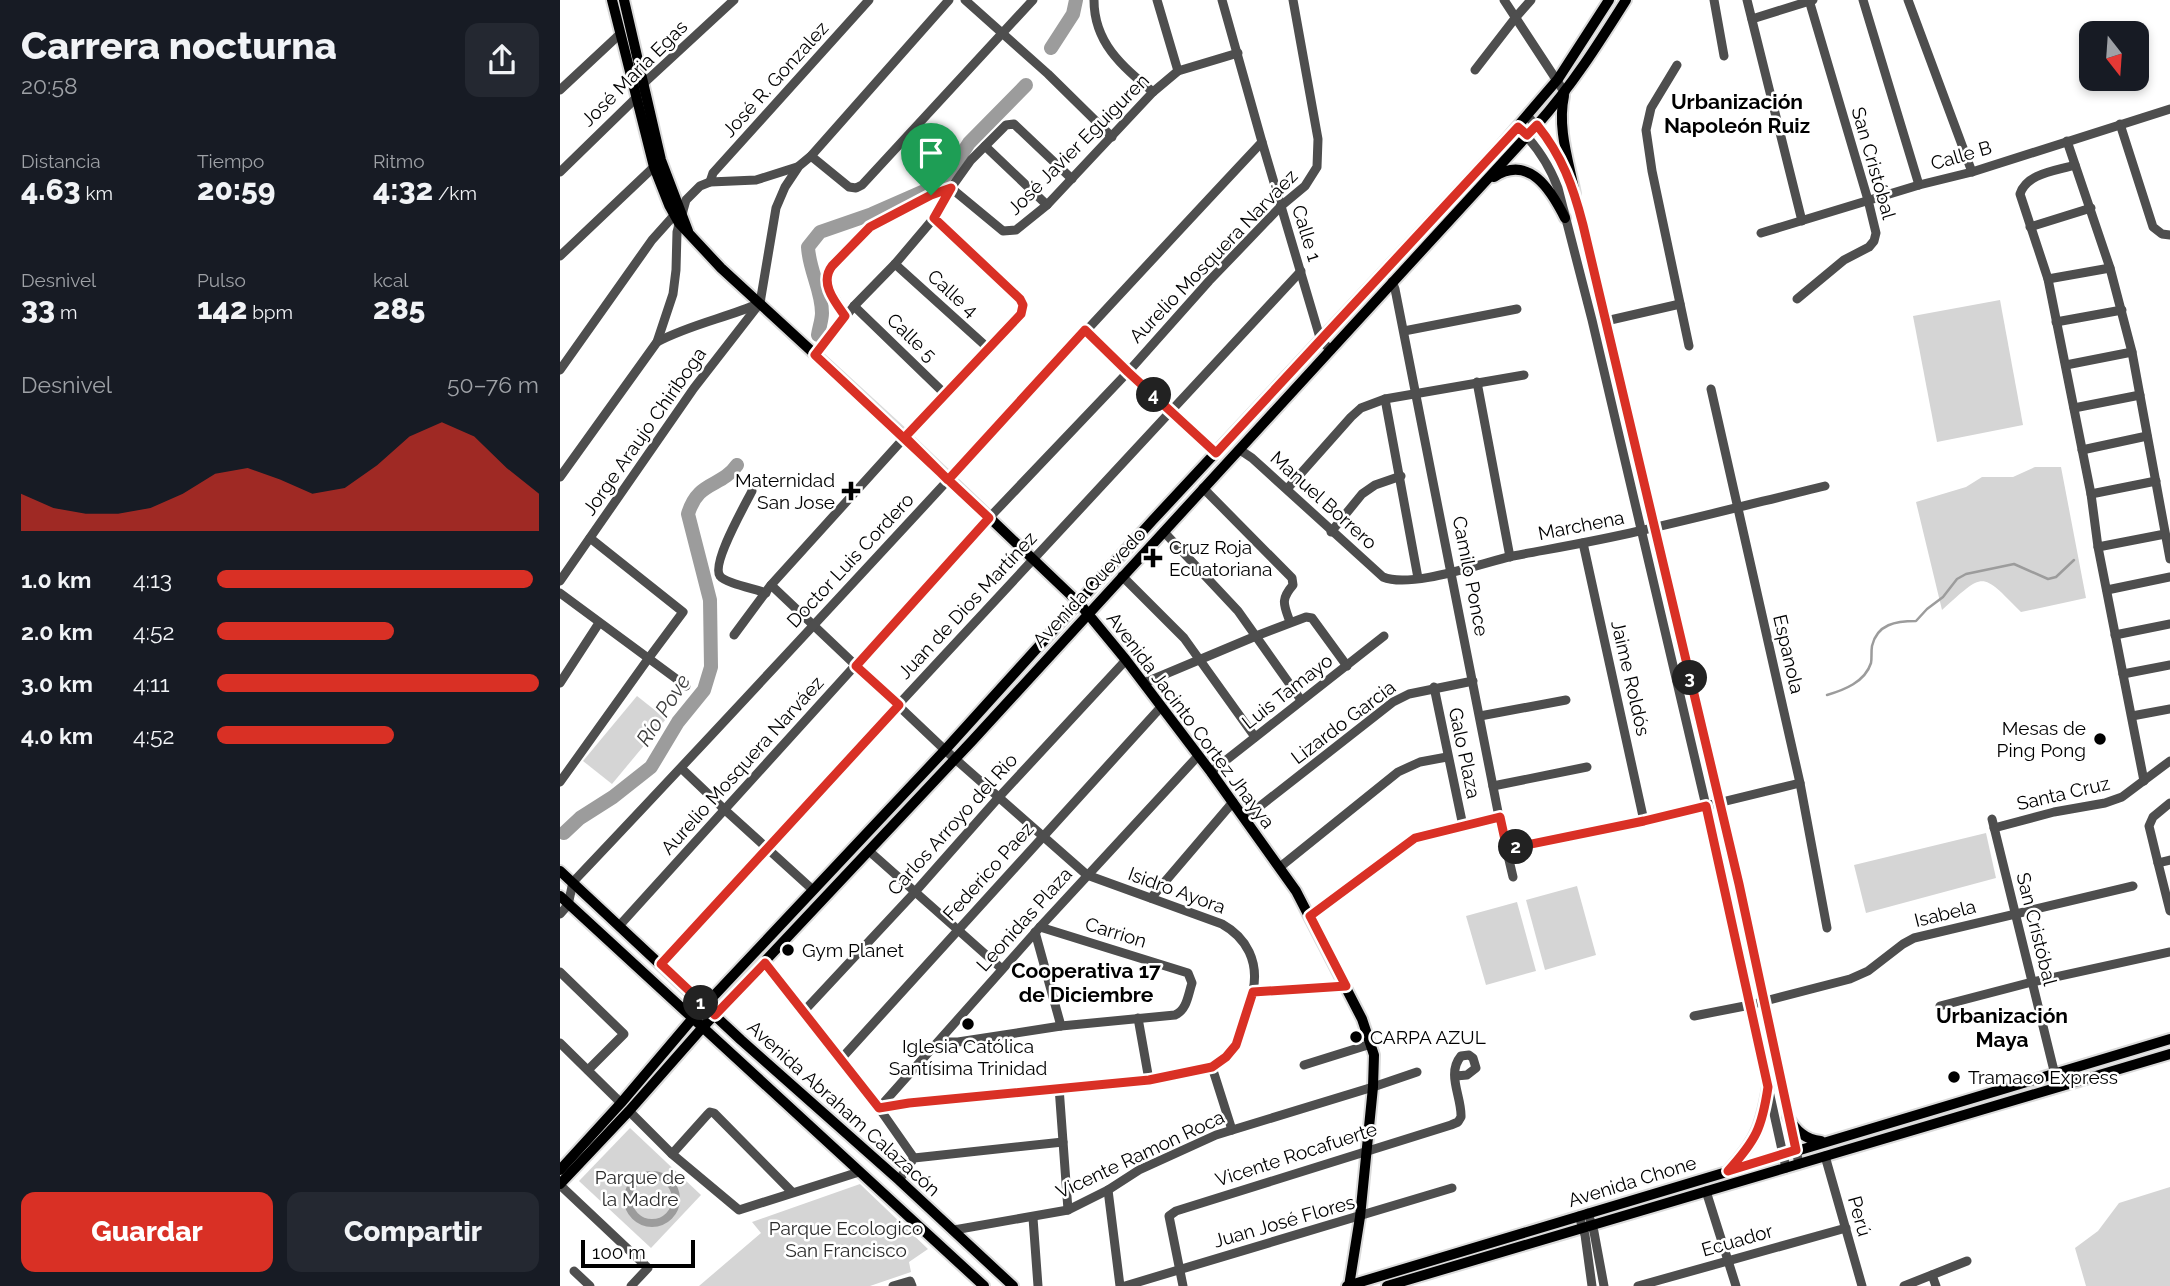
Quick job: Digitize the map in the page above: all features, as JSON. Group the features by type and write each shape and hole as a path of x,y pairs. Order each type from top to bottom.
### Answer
{"main road":[{"name":"Avenida Jacinto Cortez Jhayya","path":"612,0 636,98 658,164 689,234 712,260 905,437 1079,603 1144,683 1245,818 1310,916 1346,986 1371,1044 1375,1068 1360,1217 1348,1286"},
{"name":"Avenida Jacinto Cortez Jhayya","path":"624,0 658,164"},
{"name":"Avenida Quevedo","path":"560,1185 625,1107 693,1018 945,750 1518,127 1558,79 1609,0"},
{"name":"Avenida Quevedo","path":"560,1170 765,963 1483,185 1565,93 1626,0"},
{"path":"1565,93 1562,127 1575,194"},
{"path":"1483,185 1507,171 1531,173 1553,195 1565,218"},
{"name":"Avenida Abraham Calazacón","path":"560,871 1013,1286"},
{"name":"Avenida Abraham Calazacón","path":"564,901 984,1286"},
{"name":"Avenida Chone","path":"1348,1286 2170,1038"},
{"name":"Avenida Chone","path":"1387,1286 2170,1054"},
{"path":"1728,1171 1757,1134 1768,1087"},
{"path":"1788,1116 1802,1135 1816,1141 1827,1141"}],"street":[{"name":"José Maria Egas","path":"560,172 636,98 643,84 734,0"},
{"name":"José R. Gonzalez","path":"679,215 693,192 710,182 713,173 869,0"},
{"path":"657,342 760,303 776,208 785,187 799,166 811,156 949,0"},
{"path":"965,0 1112,137"},
{"path":"811,156 849,187 862,185 1034,0"},
{"path":"1094,0 1097,27 1104,43 1120,64 1153,92"},
{"path":"1157,0 1178,71"},
{"name":"Calle 1","path":"1222,0 1321,341"},
{"name":"Aurelio Mosquera Narváez","path":"619,926 989,518 1128,372 1209,281 1281,206 1306,186 1317,167 1319,154 1293,0"},
{"path":"1504,0 1565,93"},
{"path":"1475,69 1531,0"},
{"path":"1714,0 1724,56"},
{"path":"1747,0 1802,220"},
{"path":"1752,19 1810,0"},
{"name":"San Cristóbal","path":"1797,299 1844,260 1869,247 1876,233 1810,0"},
{"path":"1863,0 1919,185"},
{"path":"1908,0 1972,172"},
{"path":"560,90 620,34"},
{"name":"José Javier Eguiguren","path":"951,188 1003,231 1016,230 1047,205 1153,92 1178,71 1238,53"},
{"path":"1677,65 1651,108 1646,130 1652,171 1689,346"},
{"name":"Calle B","path":"1760,233 1919,185 1972,172 2170,109"},
{"path":"1527,115 1563,163 1575,194 1655,526 1799,1164"},
{"path":"812,353 895,264 934,218 971,160 1006,125 1014,124 1072,179"},
{"path":"2120,124 2153,227 2162,234 2170,235"},
{"path":"1518,127 1527,135 1551,170 1558,188 1706,806 1786,1168"},
{"path":"2067,141 2122,310 2170,559"},
{"name":"Doctor Luis Cordero","path":"573,883 1262,142"},
{"path":"985,146 1047,205"},
{"path":"560,256 658,164"},
{"path":"2075,165 2032,178 2023,185 2020,194 2048,279 2144,781"},
{"path":"710,182 756,180 799,166"},
{"path":"845,316 827,284 828,271 832,266 870,227 901,209 951,188"},
{"path":"2030,227 2091,208"},
{"path":"560,477 657,342 673,294 679,215"},
{"path":"560,370 652,240 679,215"},
{"path":"734,635 768,589 1021,314 1023,305 1020,299 934,218"},
{"name":"Calle 4","path":"895,264 988,348"},
{"path":"2048,279 2110,268"},
{"name":"Juan de Dios Martínez","path":"661,964 1301,271"},
{"name":"Camilo Ponce","path":"1392,282 1417,393 1513,877"},
{"name":"Jorge Araujo Chiriboga","path":"560,581 694,388 760,303"},
{"path":"1606,321 1680,304"},
{"name":"Calle 5","path":"854,306 945,394"},
{"path":"1404,331 1517,309"},
{"path":"2056,322 2122,310"},
{"path":"1085,330 1216,453"},
{"path":"1321,341 1331,350"},
{"path":"2066,365 2132,352"},
{"path":"1287,489 1361,408 1385,399 1524,375"},
{"path":"1477,382 1510,557"},
{"name":"Espanola","path":"1710,389 1800,783 1827,928"},
{"path":"2074,408 2140,395"},
{"path":"1385,399 1418,578"},
{"path":"2082,450 2147,436"},
{"name":"Manuel Borrero","path":"1240,450 1383,577"},
{"path":"1331,531 1362,494 1375,485 1401,476"},
{"path":"2091,494 2156,481"},
{"name":"Marchena","path":"1383,577 1402,581 1452,571 1641,531 1825,486"},
{"path":"1203,488 1292,578 1293,585 1285,594 1284,600 1290,622"},
{"path":"752,491 722,553 718,572 726,580 768,589"},
{"path":"1164,532 1238,611 1301,700"},
{"path":"2098,547 2165,534"},
{"path":"560,782 683,612 590,538"},
{"name":"Jaime Roldós","path":"1583,543 1644,821"},
{"path":"1122,576 1184,638 1255,737"},
{"path":"2107,590 2170,576"},
{"name":"Isidro Ayora","path":"768,589 815,625 945,750 1087,875 1235,931 1244,943 1255,970 1253,992 1236,1045 1212,1067"},
{"path":"560,593 685,687"},
{"path":"1144,683 1306,617 1312,618 1347,666"},
{"path":"560,683 599,623"},
{"path":"2115,635 2170,624"},
{"name":"Luis Tamayo","path":"1211,772 1384,636"},
{"name":"Carlos Arroyo del Rio","path":"804,1011 1126,660"},
{"path":"2123,674 2170,665"},
{"name":"Lizardo Garcia","path":"1245,818 1393,702 1434,687 1474,681"},
{"name":"Galo Plaza","path":"1434,687 1463,826"},
{"path":"1480,716 1566,700"},
{"name":"Federico Paez","path":"840,1060 1161,706"},
{"path":"2132,716 2170,709"},
{"name":"Leonidas Plaza","path":"879,1108 1037,930 1198,756"},
{"path":"1280,867 1398,772 1420,762 1447,757"},
{"name":"Santa Cruz","path":"1993,823 2105,803 2122,797 2170,761"},
{"path":"1493,786 1587,767"},
{"path":"681,768 813,890"},
{"path":"1507,849 1644,821 1800,783"},
{"path":"1151,898 1233,802"},
{"path":"2169,906 2149,826 2153,817 2170,803"},
{"path":"1310,916 1415,838 1500,817"},
{"name":"San Cristóbal","path":"1993,823 2058,1087"},
{"path":"869,851 1002,969"},
{"path":"2158,863 2170,860"},
{"path":"560,914 573,883"},
{"name":"Isabela","path":"1694,1016 1764,1002 1850,979 1868,971 1914,938 2133,886"},
{"path":"1037,930 1061,1026"},
{"name":"Carrion","path":"1037,930 1182,970 1191,978 1192,983 1183,1011 1175,1016 1138,1018"},
{"path":"1940,1006 2032,982 2170,952"},
{"path":"765,963 915,1158"},
{"path":"560,972 624,1034 588,1070"},
{"path":"1253,992 1346,986"},
{"path":"939,1042 958,1042 1061,1026 1138,1018 1149,1080"},
{"path":"560,1043 672,1154 739,1210 859,1172"},
{"path":"1304,1065 1371,1044"},
{"path":"879,1108 1059,1087 1149,1080 1212,1067 1231,1130"},
{"name":"Vicente Ramon Roca","path":"954,1230 1068,1210 1149,1165 1231,1130 1417,1072"},
{"name":"Vicente Rocafuerte","path":"1183,1286 1169,1216 1176,1211 1458,1122 1461,1112 1455,1086 1456,1076"},
{"path":"1059,1087 1068,1210"},
{"path":"672,1154 710,1112 714,1113 792,1192"},
{"path":"899,1180 915,1158 1063,1142"},
{"name":"Perú","path":"1825,1156 1862,1286"},
{"path":"560,1185 648,1268 631,1286"},
{"name":"Juan José Flores","path":"1125,1286 1452,1188"},
{"path":"1108,1190 1119,1286"},
{"path":"1706,1191 1736,1286"},
{"path":"1584,1214 1604,1286"},
{"path":"1033,1218 1038,1286"},
{"path":"1588,1227 1592,1286"},
{"name":"Ecuador","path":"1638,1286 1846,1228"},
{"path":"1904,1286 1967,1261"},
{"path":"574,1271 590,1286"},
{"path":"1932,1275 1936,1286"},
{"path":"893,1286 910,1281 912,1286"}],"green space":[{"path":"2000,300 2023,425 1937,442 1913,316"},
{"path":"2035,467 2061,467 2086,598 2021,612 1997,589 1982,581 1975,583 1942,610 1916,502 1966,487 1982,477 2013,477"},
{"path":"637,696 666,719 612,784 583,761"},
{"path":"1986,833 1996,878 1866,913 1854,865"},
{"path":"1577,886 1596,955 1545,970 1526,900"},
{"path":"1517,902 1536,971 1486,985 1466,916"},
{"name":"Parque de la Madre","path":"630,1128 701,1195 651,1248 579,1181"},
{"name":"Parque Ecologico San Francisco","path":"860,1184 928,1249 909,1262 911,1272 870,1286 699,1286 761,1233 752,1222"},
{"path":"2170,1187 2170,1286 2086,1286 2075,1248 2098,1231 2119,1203"}],"waterway":[{"path":"1051,48 1073,14 1076,0"},
{"name":"Río Pove","path":"818,335 821,305 808,247 820,232 872,214 936,186 952,169 969,143 1026,85"},
{"name":"Río Pove","path":"564,833 580,818 613,797 651,767 678,722 704,690 711,667 710,600 688,514 698,495 724,478 737,465"},
{"path":"1827,695 1847,688 1864,675 1871,663 1872,646 1883,628 1895,623 1916,621 1943,597 1957,579 1966,574 2014,564 2048,579 2056,577 2074,560"},
{"path":"652,1175 669,1182 676,1199 669,1216 652,1223 635,1216 628,1199 635,1182 652,1175"}],"place":[{"name":"Maternidad San Jose","path":"851,491"},
{"name":"Cruz Roja Ecuatoriana","path":"1153,558"},
{"name":"Mesas de Ping Pong","path":"2100,739"},
{"name":"Gym Planet","path":"788,950"},
{"name":"Iglesia Católica Santísima Trinidad","path":"968,1024"},
{"name":"CARPA AZUL","path":"1356,1037"},
{"name":"Tramaco Express","path":"1954,1077"}],"district":[{"name":"Urbanización Napoleón Ruiz","path":"1737,113"},
{"name":"Cooperativa 17 de Diciembre","path":"1086,982"},
{"name":"Urbanización Maya","path":"2002,1027"}],"route":[{"path":"931,195 870,227 828,271 827,284 845,316 815,355 905,437 948,480 989,518 856,666 899,705 661,964 715,1015 765,963 879,1108 1059,1087 1149,1080 1212,1067 1226,1057 1236,1045 1253,992 1346,986 1310,916 1415,838 1500,817 1507,849 1706,806 1768,1087 1757,1134 1728,1171 1796,1150 1739,884 1583,225 1563,163 1537,125 1527,135 1518,127 1216,453 1085,330 948,480 905,437 1021,314 1023,305 1020,299 934,218 951,188 931,195"}]}
